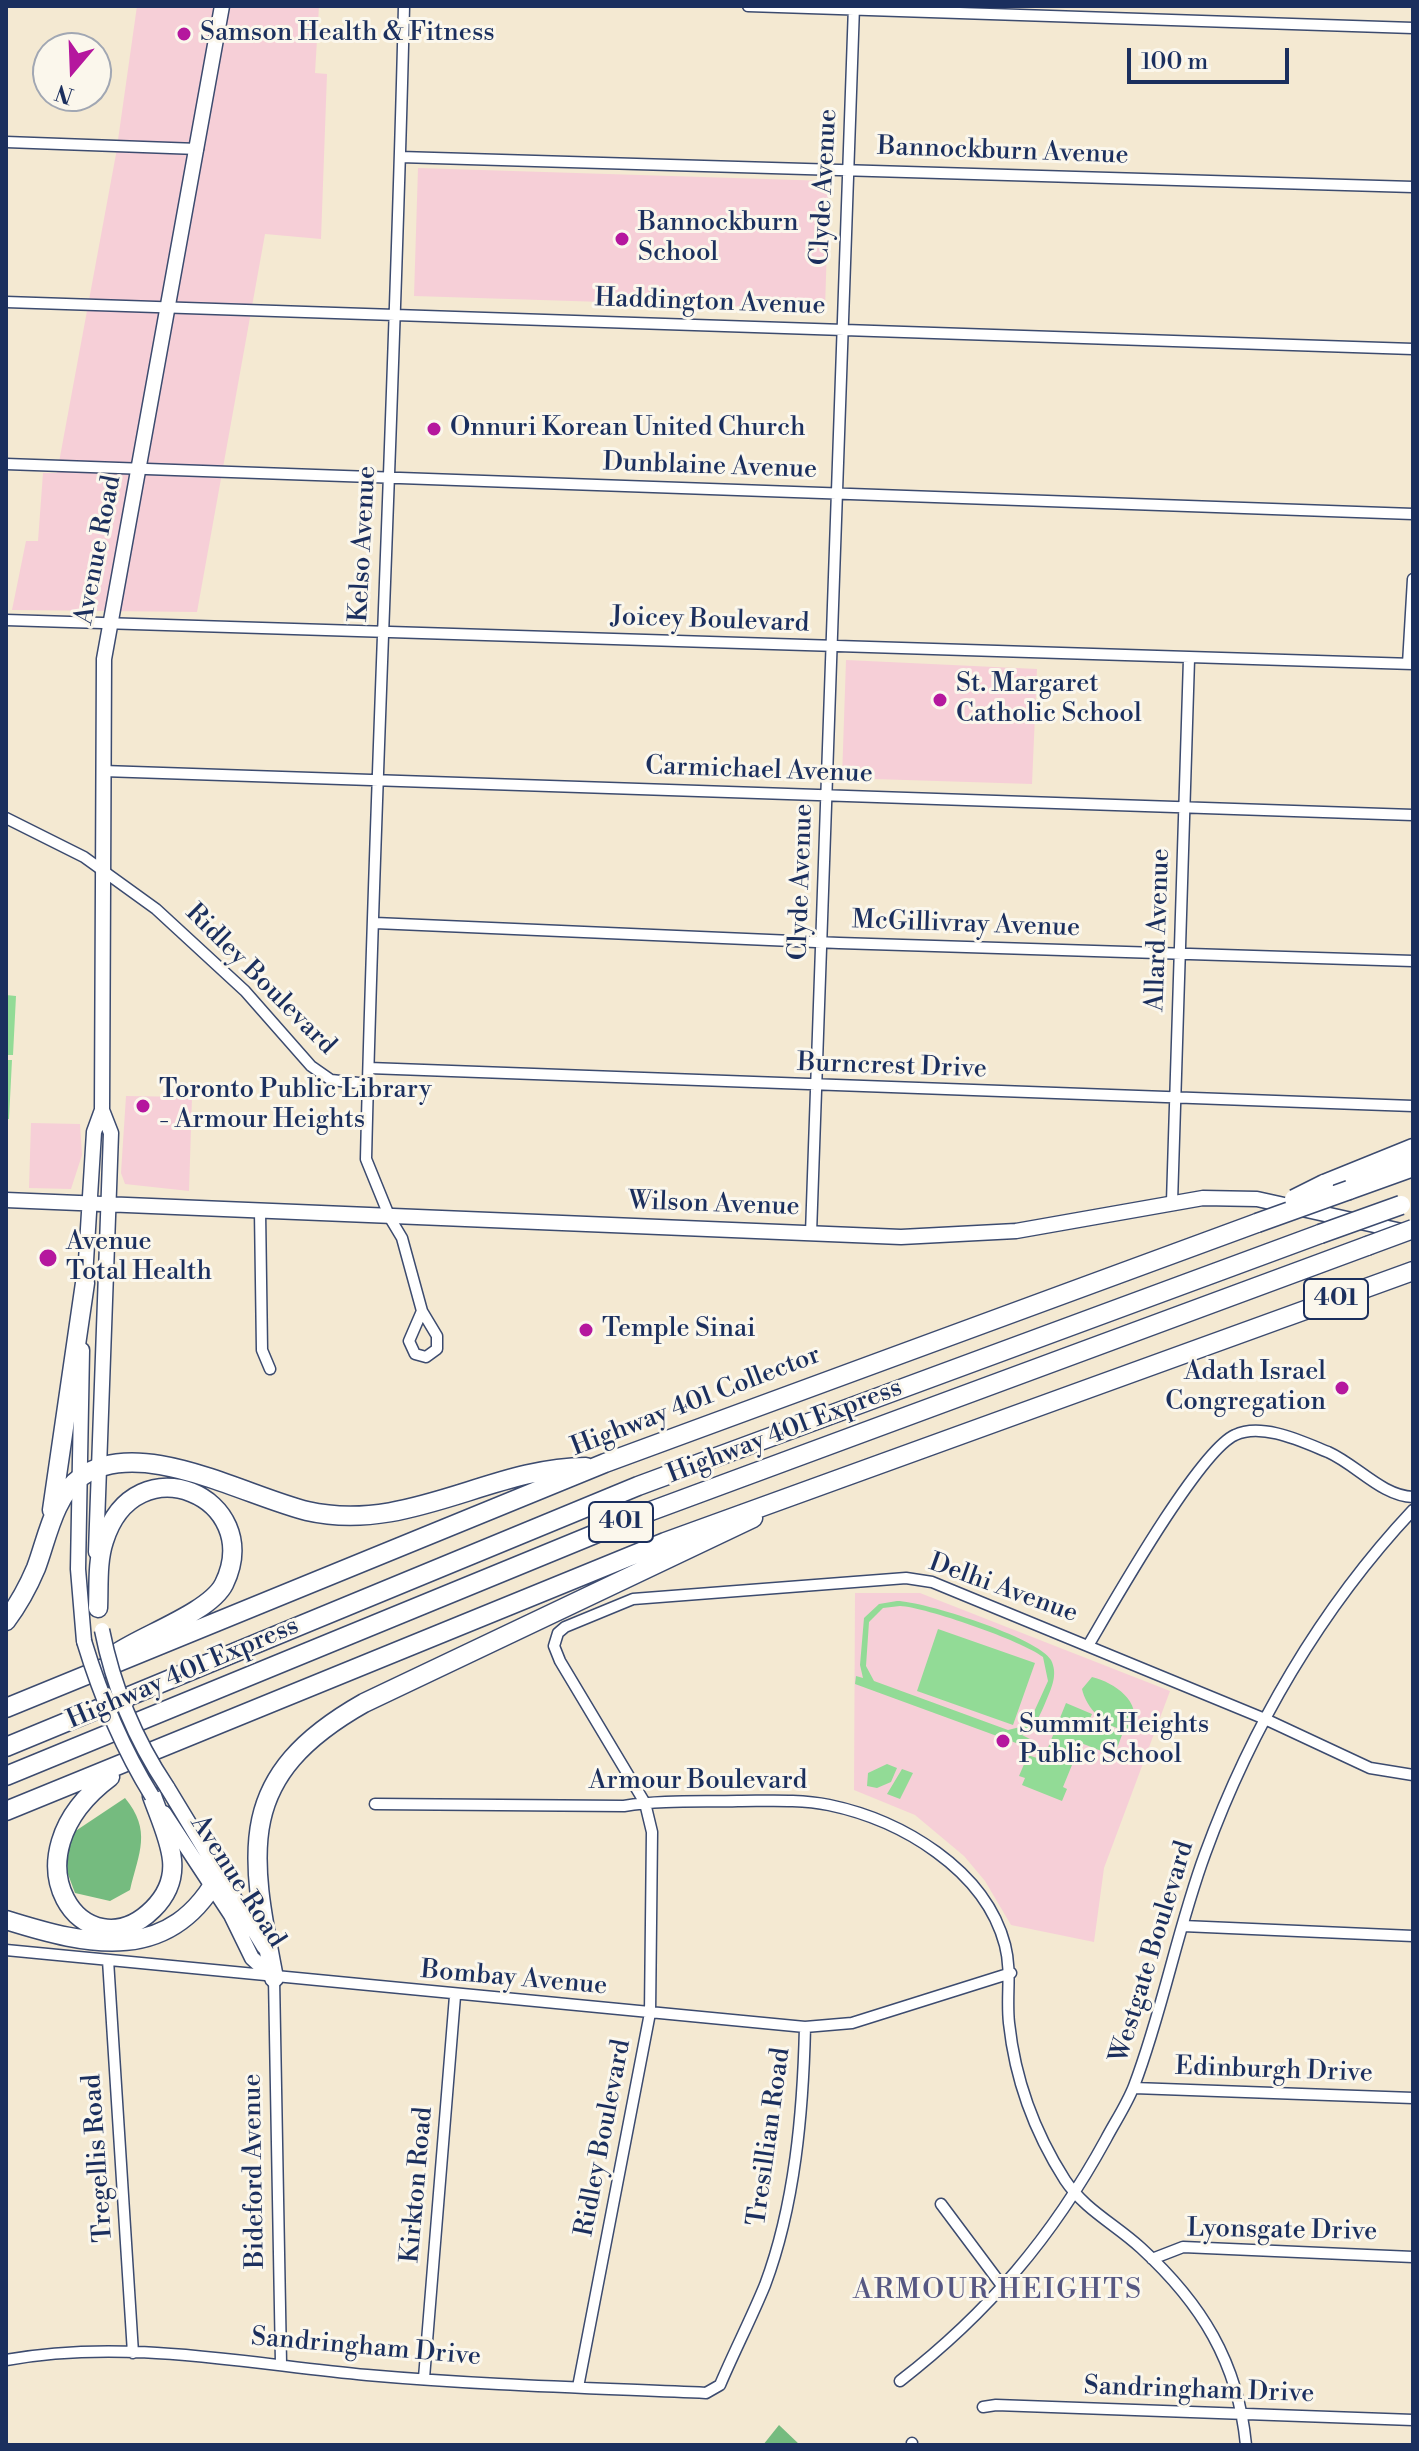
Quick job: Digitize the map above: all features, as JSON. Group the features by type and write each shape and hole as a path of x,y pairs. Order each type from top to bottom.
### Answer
{"highway":[{"path":"1251,1223 1324,1184 1413,1148"},
{"name":"Highway 401 Collector","path":"6,1708 307,1588 597,1467 1251,1223 1413,1167"},
{"name":"Highway 401 Express","path":"6,1747 638,1486 1407,1203"},
{"name":"Highway 401 Express","path":"6,1776 664,1505 1413,1231"},
{"name":"401","path":"6,1811 665,1542 1413,1271"},
{"path":"48,1534 85,1283"},
{"path":"6,1621 35,1571 62,1500 79,1478 113,1462 164,1465 306,1511 354,1517 428,1505 559,1467 597,1467"},
{"path":"98,1608 103,1542 117,1511 131,1498 170,1486 190,1491 211,1503 228,1526 230,1537 230,1562 223,1586 201,1606 119,1651 98,1670"},
{"path":"274,1978 257,1892 255,1845 264,1807 280,1770 313,1735 364,1703 591,1594 732,1531 792,1495"},
{"path":"156,1750 98,1784 53,1825 42,1846 41,1866 47,1893 65,1914 86,1925 113,1928 130,1925 145,1917 163,1899 172,1880 173,1862 159,1791"},
{"path":"6,1920 74,1941 127,1942 147,1938 176,1923 217,1879"}],"main road":[{"name":"Avenue Road","path":"222,6 109,623 103,674 106,873 102,1110 94,1132 89,1203 78,1569 84,1641 115,1733 159,1791 217,1879 252,1958 274,1978"},
{"name":"Avenue Road","path":"102,1110 111,1133 99,1467 98,1608 113,1679 145,1750 159,1791"},
{"name":"Wilson Avenue","path":"6,1200 390,1218 959,1236 1016,1231 1203,1198 1257,1199 1413,1231"}],"street":[{"name":"Kelso Avenue","path":"368,1084 382,630 397,312 404,6"},
{"path":"748,6 1413,28"},
{"name":"Clyde Avenue","path":"811,1233 840,330 850,169 854,8"},
{"path":"6,142 198,149"},
{"name":"Bannockburn Avenue","path":"400,157 1413,187"},
{"name":"Haddington Avenue","path":"6,302 397,312 1413,349"},
{"name":"Dunblaine Avenue","path":"6,464 1413,514"},
{"path":"1411,664 1413,579"},
{"name":"Joicey Boulevard","path":"6,620 1411,664"},
{"name":"Allard Avenue","path":"1172,1202 1189,659"},
{"name":"Carmichael Avenue","path":"103,771 827,797 1027,799 1186,808 1413,815"},
{"name":"Ridley Boulevard","path":"6,818 84,857 195,942 311,1066 331,1080 368,1084"},
{"name":"McGillivray Avenue","path":"375,923 822,942 1413,961"},
{"name":"Burncrest Drive","path":"369,1068 1413,1106"},
{"path":"368,1084 366,1159 390,1218 402,1238 422,1311"},
{"path":"260,1211 262,1350 270,1369"},
{"path":"1089,1644 1163,1523 1233,1435 1252,1430 1281,1435 1331,1453 1397,1496 1413,1497"},
{"name":"Westgate Boulevard","path":"900,2381 939,2351 1003,2287 1075,2195 1134,2088 1218,1820 1265,1719 1290,1671 1331,1610 1413,1510"},
{"name":"Delhi Avenue","path":"558,1633 633,1599 906,1578 932,1582 1089,1644 1265,1719 1370,1768 1413,1775"},
{"name":"Ridley Boulevard","path":"558,1633 554,1646 560,1661 645,1803 652,1832 650,2013 578,2387"},
{"name":"Armour Boulevard","path":"375,1804 797,1801 861,1813 903,1832 938,1853 967,1879 988,1906 1004,1941 1011,1973 1009,2021 1019,2077 1041,2143 1075,2195 1181,2285 1202,2315 1226,2360 1243,2415 1246,2445"},
{"path":"1183,1926 1413,1936"},
{"name":"Bombay Avenue","path":"6,1950 455,1996 805,2027 852,2023 1011,1973"},
{"name":"Tregellis Road","path":"108,1960 133,2353"},
{"name":"Bideford Avenue","path":"274,1978 281,2363"},
{"name":"Kirkton Road","path":"424,2378 455,1996"},
{"name":"Tresillian Road","path":"720,2385 765,2284 786,2213 800,2113 805,2027"},
{"name":"Edinburgh Drive","path":"1134,2088 1413,2098"},
{"path":"941,2204 1003,2287"},
{"name":"Lyonsgate Drive","path":"1152,2259 1183,2247 1413,2257"},
{"name":"Sandringham Drive","path":"6,2360 37,2354 206,2355 424,2378 578,2387 706,2393 720,2385"},
{"name":"Sandringham Drive","path":"983,2407 1413,2420"}],"shaded area":[{"path":"137,6 319,6 315,73 327,74 321,239 265,234 197,612 12,610 26,541 38,541 43,473 57,473 116,154"},
{"name":"Bannockburn School","path":"418,168 829,181 825,309 414,296"},
{"name":"St. Margaret Catholic School","path":"846,660 1037,669 1032,784 842,778"},
{"path":"126,1096 192,1097 189,1191 125,1184 121,1173"},
{"path":"31,1123 80,1124 82,1155 71,1189 29,1188"},
{"name":"Summit Heights Public School","path":"855,1593 920,1593 1170,1691 1104,1868 1094,1942 1011,1925 985,1881 964,1856 915,1815 854,1790"}],"green space":[{"path":"6,995 16,996 13,1055 6,1055"},
{"path":"6,1060 12,1060 9,1119 6,1119"},
{"path":"897,1601 930,1607 1004,1632 1042,1651 1053,1665 1053,1680 1037,1720 1022,1735 1030,1739 1027,1747 855,1684 856,1676 863,1678 860,1665 864,1618 879,1604","holes":["883,1608 913,1608 996,1634 1043,1657 1048,1681 1028,1725 1008,1730 874,1681 866,1666 869,1622"]},
{"path":"938,1629 1035,1663 1013,1725 917,1691"},
{"path":"1092,1677 1117,1689 1130,1702 1134,1709 1133,1728 1116,1728 1094,1712 1082,1689"},
{"path":"1066,1703 1092,1714 1089,1721 1122,1735 1114,1756 1081,1743 1063,1787 1067,1789 1062,1801 1022,1785 1025,1778 1019,1776 1028,1755 1043,1760"},
{"path":"887,1764 897,1768 891,1782 877,1788 867,1786 868,1773"},
{"path":"902,1769 913,1773 900,1799 887,1794"},
{"path":"125,1798 141,1832 130,1890 110,1901 75,1893 65,1866 71,1834"},
{"path":"779,2425 800,2445 763,2445"}],"place":[{"name":"Samson Health & Fitness","path":"184,34"},
{"name":"Bannockburn School","path":"622,239"},
{"name":"Onnuri Korean United Church","path":"434,429"},
{"name":"St. Margaret Catholic School","path":"940,700"},
{"name":"Toronto Public Library - Armour Heights","path":"143,1106"},
{"name":"Avenue Total Health","path":"48,1258"},
{"name":"Temple Sinai","path":"586,1330"},
{"name":"Adath Israel Congregation","path":"1342,1388"},
{"name":"Summit Heights Public School","path":"1003,1741"}],"district":[{"name":"ARMOUR HEIGHTS","path":"998,2291"}]}
